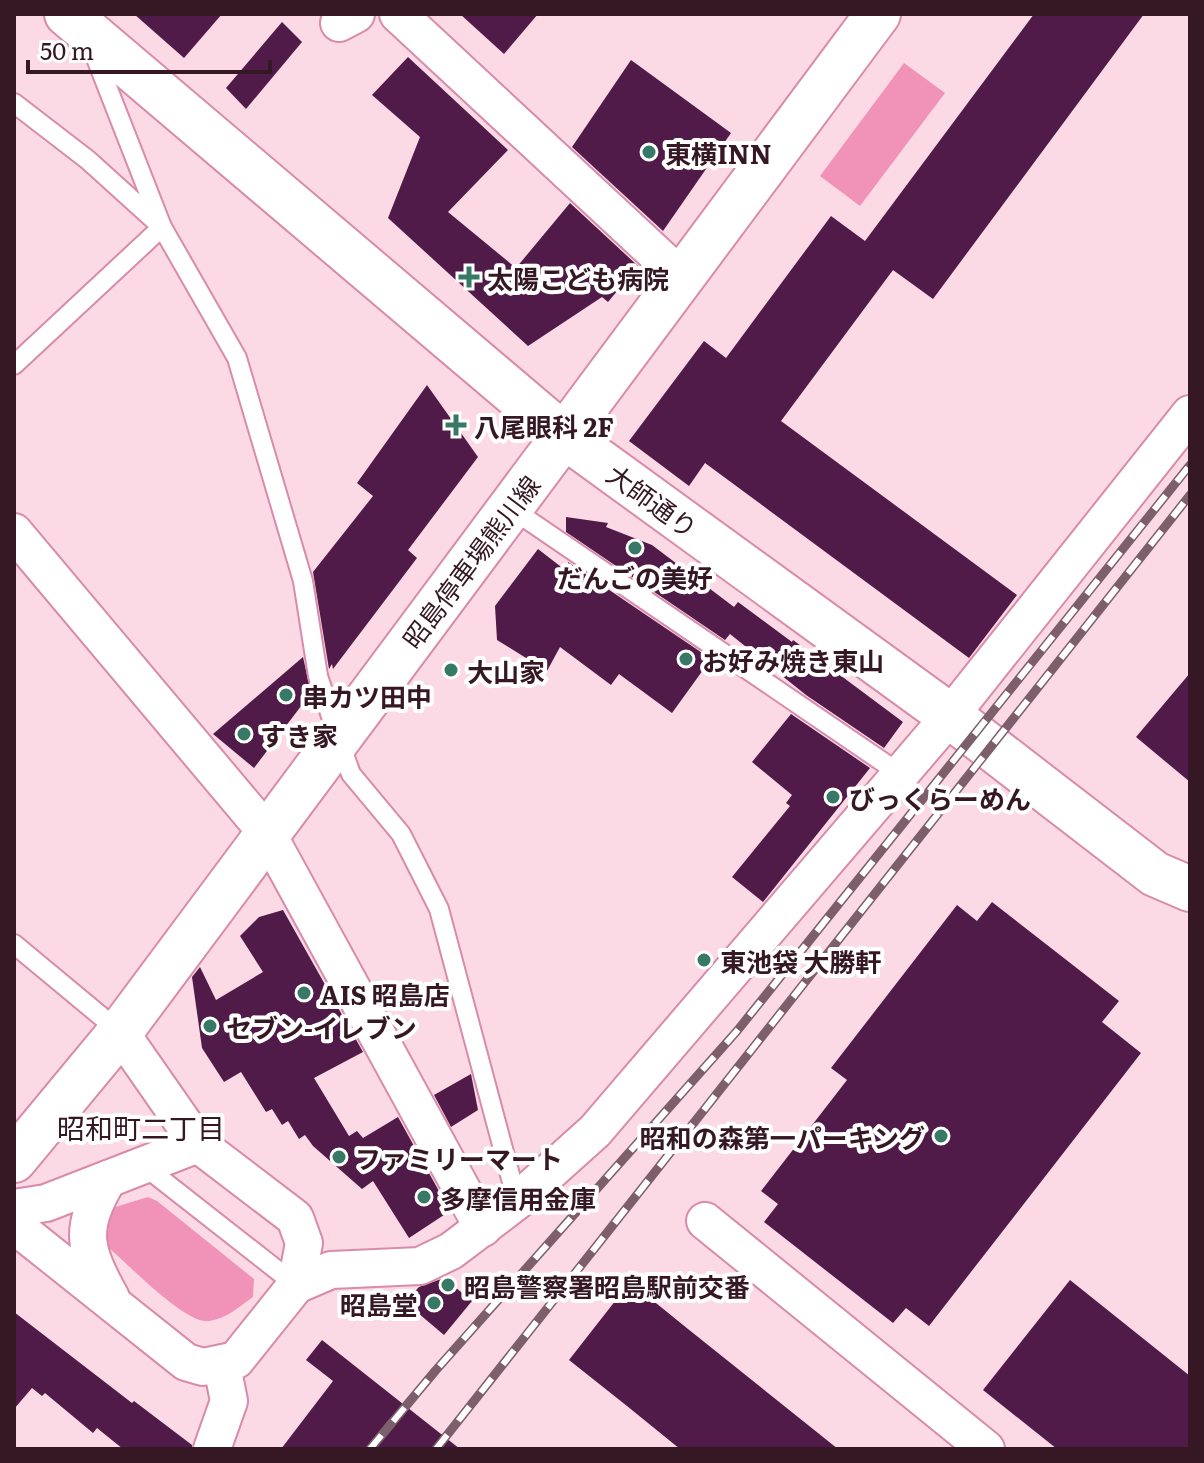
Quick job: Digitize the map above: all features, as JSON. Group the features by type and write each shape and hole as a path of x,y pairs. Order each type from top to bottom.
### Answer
{"street":[{"path":"398,14 681,277"},
{"name":"昭島停車場熊川線","path":"14,1160 120,1032 878,14"},
{"name":"大師通り","path":"82,18 563,435 950,716 1155,874 1190,889"},
{"path":"296,1285 331,1270 420,1266 451,1251 517,1201 595,1131 950,716 1190,414"},
{"path":"14,532 267,833 483,1228"},
{"path":"14,1225 186,1362 203,1367 222,1366 236,1360 296,1285 304,1243 295,1218 198,1144 120,1032"},
{"path":"14,1208 46,1203 198,1144"},
{"path":"108,1179 90,1211 87,1230 98,1276 115,1306"},
{"path":"705,1221 986,1449"},
{"path":"217,1440 229,1401 222,1366"}],"lane":[{"path":"82,18 162,227 237,358 303,581 318,676 338,738 351,774 401,834 439,909 517,1201"},
{"path":"14,103 88,160 162,227"},
{"path":"14,365 162,227"},
{"path":"509,507 899,773"},
{"path":"14,944 120,1032"},
{"path":"143,1165 296,1285"}],"shaded area":[{"path":"904,63 945,93 860,206 820,176"},
{"path":"148,1197 254,1279 253,1297 221,1318 199,1320 172,1304 109,1248 102,1235 112,1208"}],"building":[{"path":"134,14 222,14 184,58"},
{"path":"460,14 538,14 504,54"},
{"path":"1034,14 1144,14 933,299 893,270 781,421 1017,595 969,658 705,463 689,486 629,441 704,341 726,358 831,216 865,241"},
{"path":"282,22 302,42 246,109 226,88"},
{"path":"408,57 508,150 448,212 516,268 570,203 638,266 608,302 602,297 528,346 388,218 420,137 372,95"},
{"path":"631,60 731,133 663,231 572,147"},
{"path":"427,385 478,457 408,550 417,558 333,669 332,664 329,669 313,572 373,496 357,483"},
{"path":"566,517 608,523 606,527 652,545 734,607 738,602 793,640 903,722 884,748 806,695 730,634 725,640 566,532"},
{"path":"538,549 569,573 568,562 711,659 672,713 619,674 611,685 560,647 547,671 497,640 495,606"},
{"path":"303,657 311,693 254,768 213,734"},
{"path":"1190,673 1190,782 1136,737"},
{"path":"791,714 870,768 763,902 732,877 790,806 786,803 792,795 752,762"},
{"name":"昭和の森第一パーキング","path":"992,902 1119,1001 1102,1022 1141,1053 929,1326 906,1308 893,1323 764,1222 778,1204 761,1191 847,1080 831,1068 957,905 977,921"},
{"path":"283,910 363,1052 314,1078 349,1136 357,1131 363,1138 398,1117 450,1211 409,1238 373,1181 362,1189 313,1146 305,1135 299,1139 288,1121 282,1125 272,1109 266,1112 241,1072 224,1082 202,1048 192,977 200,967 216,1000 263,972 240,936 259,917"},
{"path":"471,1074 478,1110 451,1127 434,1095"},
{"path":"444,1278 472,1301 444,1335 405,1302 419,1287"},
{"path":"1070,1280 1190,1376 1190,1449 1057,1449 983,1390"},
{"path":"630,1282 838,1449 680,1449 569,1360"},
{"path":"14,1312 192,1445 192,1449 123,1449 97,1428 93,1433 45,1393 42,1396 32,1388 14,1409"},
{"path":"322,1340 460,1449 281,1449 333,1381 306,1360"}],"railway":[{"path":"370,1449 436,1370 737,1031 1190,465"},
{"path":"436,1449 1190,495"}],"place":[{"name":"東横INN","path":"649,152"},
{"name":"太陽こども病院","path":"469,277"},
{"name":"八尾眼科 2F","path":"456,425"},
{"name":"だんごの美好","path":"635,548"},
{"name":"お好み焼き東山","path":"686,659"},
{"name":"大山家","path":"451,670"},
{"name":"串カツ田中","path":"286,695"},
{"name":"すき家","path":"244,734"},
{"name":"びっくらーめん","path":"833,797"},
{"name":"東池袋 大勝軒","path":"704,960"},
{"name":"AIS 昭島店","path":"304,993"},
{"name":"セブン-イレブン","path":"210,1026"},
{"name":"昭和の森第一パーキング","path":"941,1136"},
{"name":"ファミリーマート","path":"339,1157"},
{"name":"多摩信用金庫","path":"424,1197"},
{"name":"昭島警察署昭島駅前交番","path":"448,1285"},
{"name":"昭島堂","path":"434,1303"}],"district":[{"name":"昭和町二丁目","path":"141,1127"}]}
